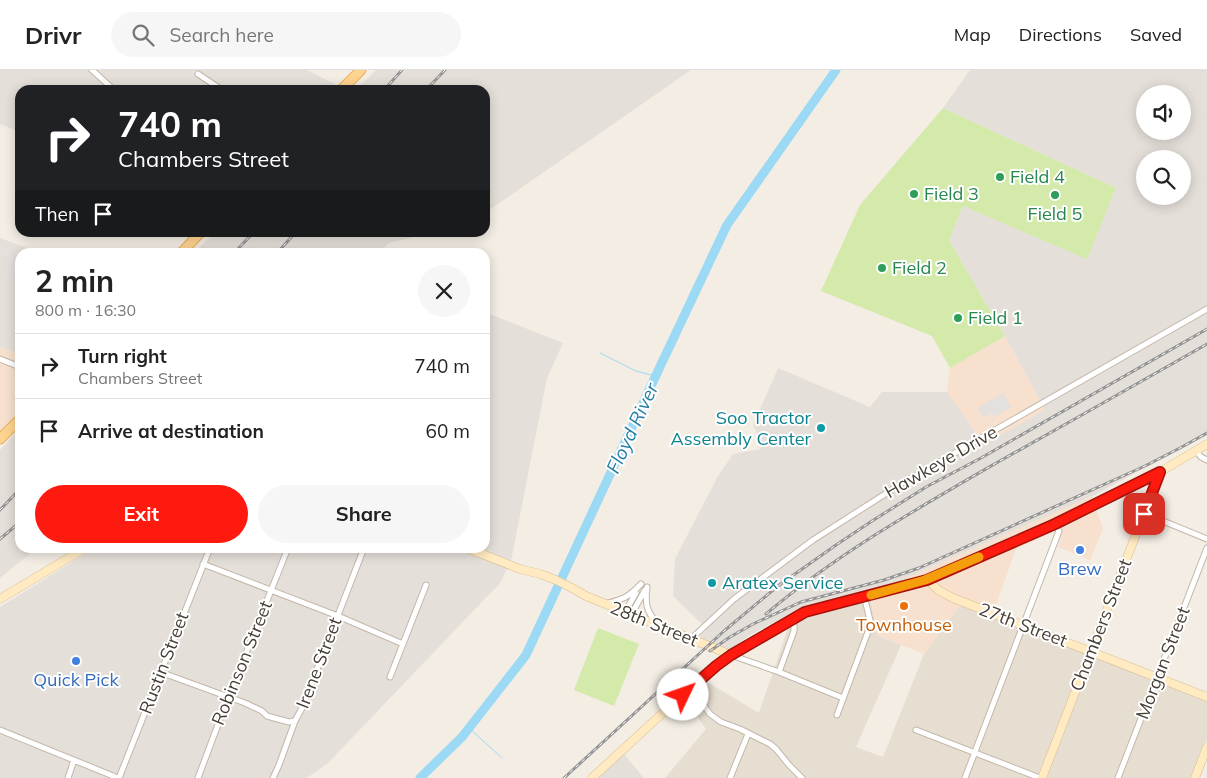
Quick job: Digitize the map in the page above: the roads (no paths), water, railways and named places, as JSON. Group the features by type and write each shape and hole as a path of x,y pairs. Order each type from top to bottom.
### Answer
{"main road":[{"path":"346,85 361,70"},
{"path":"186,248 196,237"},
{"path":"0,440 15,424"},
{"path":"592,778 716,666 731,655 805,612 927,580 1055,524 1160,472 1207,444"},
{"name":"Chambers Street","path":"1041,778 1160,472"},
{"path":"0,599 77,553"},
{"name":"28th Street","path":"480,553 520,569 556,580 586,596 628,614 731,655"},
{"name":"27th Street","path":"927,580 938,590 953,598 1207,697"},
{"path":"1195,778 1207,747"}],"street":[{"path":"92,70 108,85"},
{"path":"198,74 214,85"},
{"name":"Hawkeye Drive","path":"691,639 734,598 821,534 904,482 1207,309"},
{"path":"0,359 15,365"},
{"path":"1196,451 1207,460"},
{"path":"1131,508 1207,539"},
{"path":"965,778 1058,530 1055,524"},
{"name":"Morgan Street","path":"1118,778 1207,548"},
{"name":"Rustin Street","path":"119,778 208,553"},
{"name":"Robinson Street","path":"198,778 286,553"},
{"name":"Irene Street","path":"273,778 362,553"},
{"path":"203,564 338,616 403,644"},
{"path":"605,604 624,599 632,594 641,584 628,614"},
{"path":"390,677 426,585"},
{"path":"628,614 647,588 645,600 647,608 650,615 660,626"},
{"path":"837,714 869,629 870,620 864,596"},
{"path":"779,672 794,631 791,620"},
{"name":"28th Street","path":"731,655 843,698"},
{"path":"160,672 245,703 262,711 267,716 289,722 295,721"},
{"path":"691,687 710,714 721,722 770,744 802,778"},
{"path":"0,730 119,778"},
{"path":"916,730 1041,778"},
{"path":"730,778 748,734"},
{"path":"68,778 74,760"},
{"path":"792,778 795,772"}],"waterway":[{"name":"Floyd River","path":"420,778 462,737 526,655 727,225 836,70"},
{"path":"600,353 636,371 655,376"},
{"path":"469,728 502,758"}],"railway":[{"path":"388,85 402,70"},
{"path":"431,85 445,70"},
{"path":"239,248 249,237"},
{"path":"282,248 292,237"},
{"path":"564,778 724,631 778,586 836,545 926,487 981,458 1207,329"},
{"path":"766,614 821,571 908,514 1207,344"},
{"path":"710,651 753,624 801,602 884,580 919,568 1145,466 1207,433"},
{"path":"0,510 15,494"},
{"path":"0,539 15,526"}],"place":[{"name":"Field 4","path":"1000,177"},
{"name":"Field 3","path":"914,194"},
{"name":"Field 5","path":"1055,195"},
{"name":"Field 2","path":"882,268"},
{"name":"Field 1","path":"958,318"},
{"name":"Soo Tractor Assembly Center","path":"821,428"},
{"name":"Brew","path":"1080,550"},
{"name":"Aratex Service","path":"712,583"},
{"name":"Townhouse","path":"904,606"},
{"name":"Quick Pick","path":"76,661"}]}
